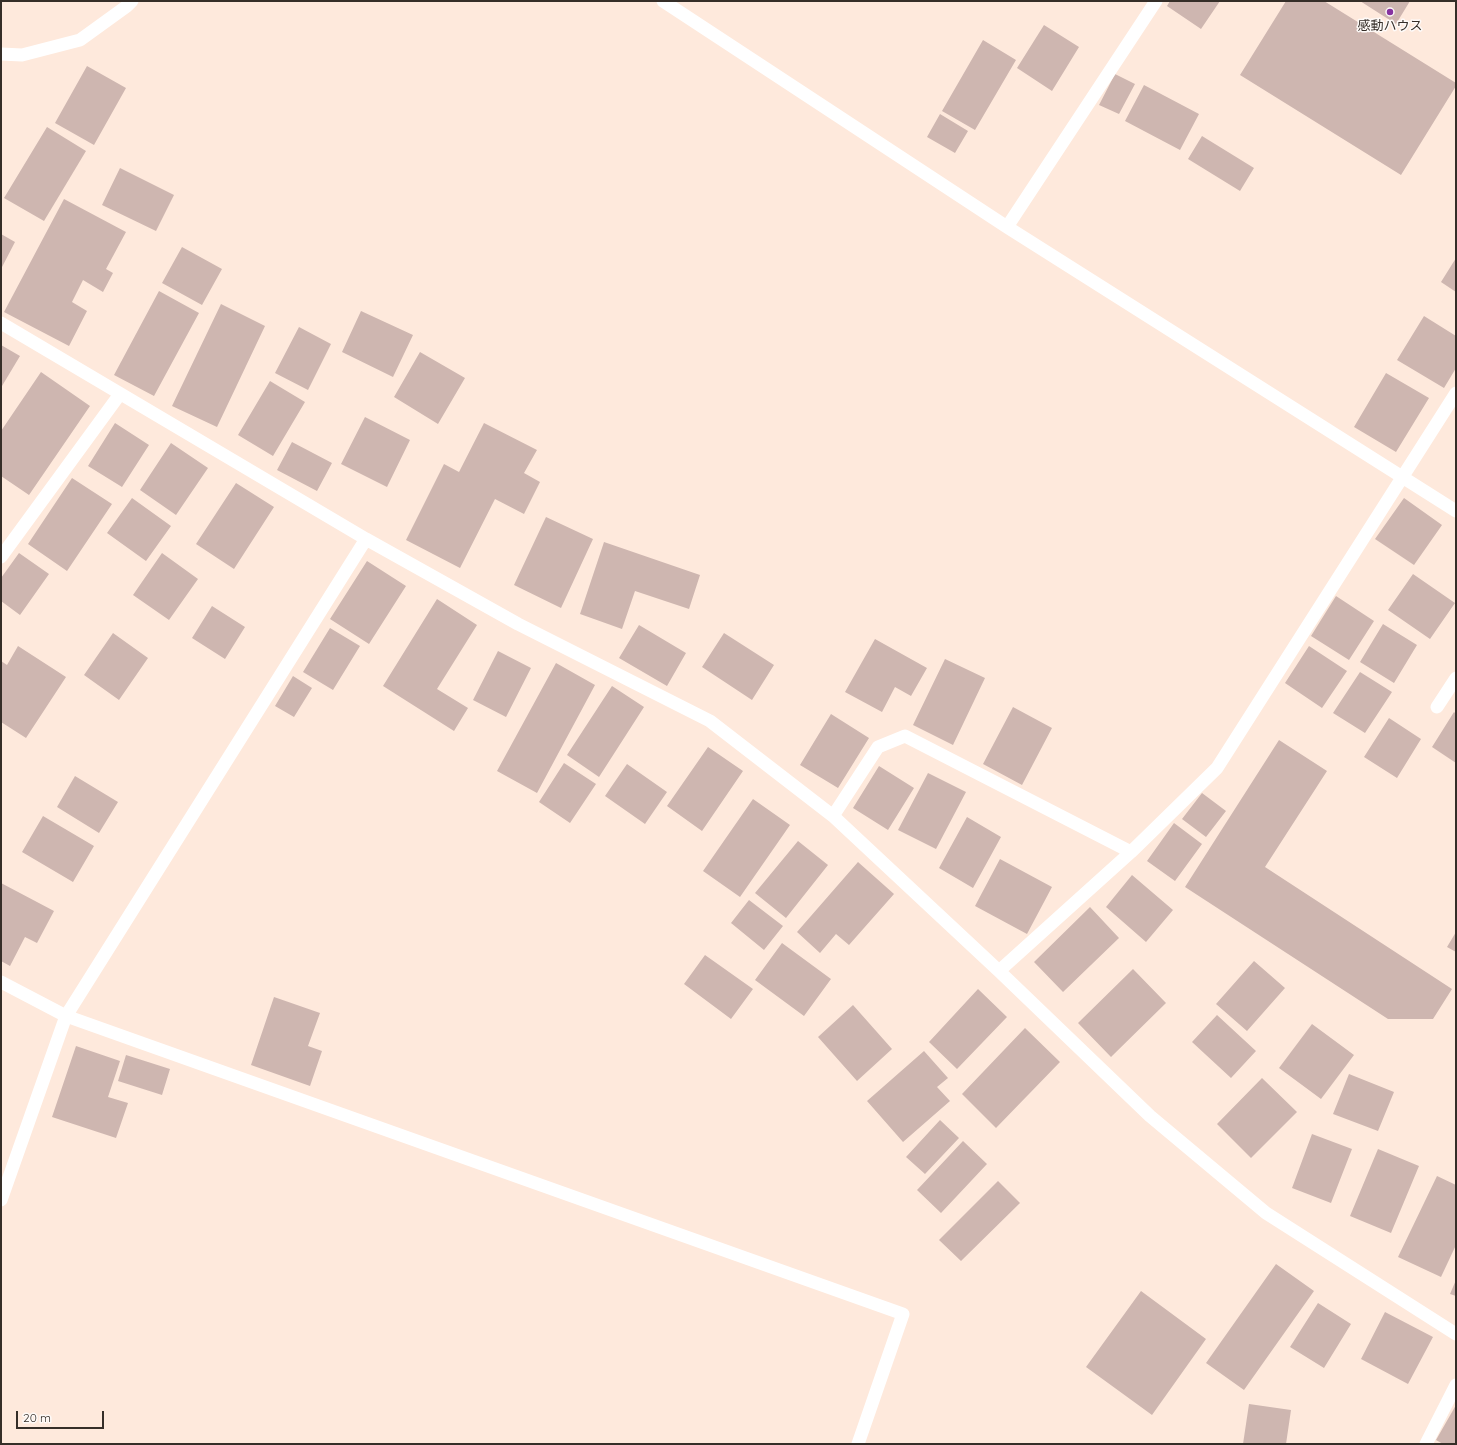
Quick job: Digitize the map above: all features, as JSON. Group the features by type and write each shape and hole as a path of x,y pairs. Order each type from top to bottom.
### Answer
{"lane":[{"path":"1,54 22,55 80,40 132,1"},
{"path":"663,1 1007,227 1456,511"},
{"path":"1007,227 1156,1"},
{"path":"1,324 366,538 518,624 710,720 833,816 999,971 1150,1116 1266,1213 1456,1334"},
{"path":"999,971 1131,852 1217,768 1456,393"},
{"path":"1,558 120,394"},
{"path":"1,1200 66,1016 366,538"},
{"path":"1437,707 1456,678"},
{"path":"833,816 878,747 905,736 1131,852"},
{"path":"1,982 66,1016 903,1314 858,1444"},
{"path":"1426,1444 1456,1385"}],"building":[{"path":"1170,1 1220,1 1201,29 1167,6"},
{"path":"1286,1 1324,1 1456,83 1456,86 1401,175 1240,75"},
{"name":"感動ハウス","path":"1360,1 1410,1 1396,24"},
{"path":"1044,25 1079,47 1052,91 1017,68"},
{"path":"983,40 1016,60 975,130 942,111"},
{"path":"87,66 126,88 94,145 55,123"},
{"path":"1115,74 1135,84 1119,114 1099,105"},
{"path":"1144,85 1199,114 1180,150 1125,121"},
{"path":"940,114 968,131 955,153 927,137"},
{"path":"47,127 86,151 44,221 4,198"},
{"path":"1202,136 1254,168 1240,191 1188,159"},
{"path":"120,168 174,195 156,231 102,205"},
{"path":"64,199 126,232 106,269 113,273 103,292 83,280 72,302 87,311 69,346 4,312"},
{"path":"1,234 15,242 1,269"},
{"path":"182,247 222,269 202,305 162,283"},
{"path":"1456,258 1456,292 1441,282"},
{"path":"159,291 199,313 154,396 114,375"},
{"path":"221,304 265,326 217,427 172,406"},
{"path":"361,311 413,335 393,377 342,352"},
{"path":"1424,316 1456,336 1456,368 1444,388 1397,360"},
{"path":"299,327 331,344 308,390 275,373"},
{"path":"1,345 20,356 2,386 1,385"},
{"path":"420,352 465,378 438,424 394,397"},
{"path":"41,372 90,406 29,495 1,476 1,431"},
{"path":"1386,373 1429,398 1396,452 1354,427"},
{"path":"270,381 305,402 273,456 238,435"},
{"path":"365,417 410,440 387,487 341,464"},
{"path":"115,423 149,445 122,487 88,466"},
{"path":"484,423 537,450 524,473 540,482 524,514 495,499 460,568 406,540 444,464 459,472"},
{"path":"292,442 332,463 317,491 277,470"},
{"path":"171,443 208,468 176,515 140,490"},
{"path":"72,478 112,504 67,571 28,544"},
{"path":"236,483 274,507 234,569 196,544"},
{"path":"132,498 171,526 146,561 107,533"},
{"path":"1404,498 1442,525 1414,565 1375,539"},
{"path":"546,517 593,539 561,608 514,585"},
{"path":"604,542 700,575 689,609 635,591 622,629 580,614"},
{"path":"19,553 49,574 20,615 1,601 1,578"},
{"path":"162,553 198,579 169,620 133,595"},
{"path":"367,561 406,586 369,644 330,619"},
{"path":"1413,574 1455,603 1430,639 1388,610"},
{"path":"1336,596 1374,621 1349,660 1311,636"},
{"path":"437,599 477,625 437,689 468,708 454,731 383,686"},
{"path":"212,606 245,627 225,659 192,638"},
{"path":"1383,624 1417,645 1394,683 1360,662"},
{"path":"639,625 686,653 667,686 619,658"},
{"path":"330,628 360,646 333,690 303,672"},
{"path":"113,633 148,658 119,700 84,675"},
{"path":"724,633 774,665 752,700 702,667"},
{"path":"875,639 927,668 911,696 895,687 882,712 845,692"},
{"path":"18,646 66,677 26,738 1,722 1,661 7,665"},
{"path":"1309,646 1347,671 1322,708 1285,683"},
{"path":"498,651 531,668 506,717 473,700"},
{"path":"945,659 985,678 953,745 913,725"},
{"path":"556,663 595,685 537,793 497,771"},
{"path":"1360,672 1392,692 1365,733 1333,713"},
{"path":"293,676 312,688 294,717 275,706"},
{"path":"612,686 644,707 599,777 567,755"},
{"path":"1013,707 1052,728 1022,785 983,764"},
{"path":"1454,712 1456,714 1456,763 1432,747"},
{"path":"831,714 869,738 838,788 800,765"},
{"path":"1389,718 1421,739 1397,778 1364,757"},
{"path":"1279,740 1327,771 1265,867 1452,989 1433,1019 1388,1019 1185,887"},
{"path":"708,747 743,771 702,831 667,806"},
{"path":"564,763 596,784 570,823 539,802"},
{"path":"627,764 667,792 645,824 605,796"},
{"path":"879,766 914,788 888,830 853,808"},
{"path":"928,773 966,792 936,849 898,830"},
{"path":"75,776 118,802 99,833 57,807"},
{"path":"1202,793 1226,811 1206,837 1182,819"},
{"path":"753,799 790,825 740,897 703,871"},
{"path":"43,816 94,846 73,882 22,852"},
{"path":"967,817 1001,837 973,888 939,868"},
{"path":"1174,823 1202,844 1175,881 1147,861"},
{"path":"798,841 828,865 786,918 755,893"},
{"path":"1000,859 1052,887 1027,934 975,906"},
{"path":"858,862 894,894 849,945 836,934 820,953 797,932"},
{"path":"1132,875 1173,910 1146,942 1106,907"},
{"path":"1,883 54,911 37,943 25,937 10,966 1,961"},
{"path":"749,900 783,926 764,950 731,923"},
{"path":"1090,907 1119,938 1063,992 1034,962"},
{"path":"1456,932 1456,952 1447,947"},
{"path":"782,943 831,979 804,1016 755,980"},
{"path":"705,955 753,989 731,1019 684,984"},
{"path":"1254,961 1285,988 1247,1031 1216,1004"},
{"path":"1133,969 1166,1003 1111,1057 1078,1023"},
{"path":"978,989 1007,1017 957,1069 929,1042"},
{"path":"274,997 320,1013 308,1046 322,1051 310,1086 251,1065"},
{"path":"853,1005 892,1049 857,1081 818,1037"},
{"path":"1217,1015 1256,1051 1231,1078 1192,1042"},
{"path":"1312,1024 1354,1055 1321,1099 1279,1068"},
{"path":"1025,1028 1060,1062 996,1128 962,1094"},
{"path":"76,1046 120,1061 108,1097 128,1103 116,1138 52,1117"},
{"path":"924,1051 948,1078 937,1087 950,1101 903,1142 867,1101"},
{"path":"126,1055 170,1069 162,1095 118,1081"},
{"path":"1349,1074 1394,1092 1378,1131 1333,1114"},
{"path":"1262,1078 1297,1112 1251,1158 1217,1124"},
{"path":"940,1120 959,1138 925,1174 906,1157"},
{"path":"1312,1134 1352,1149 1331,1203 1292,1188"},
{"path":"963,1141 987,1164 941,1213 917,1190"},
{"path":"1378,1149 1419,1166 1391,1233 1350,1216"},
{"path":"1437,1176 1456,1185 1456,1245 1441,1277 1398,1257"},
{"path":"998,1181 1020,1203 961,1261 939,1240"},
{"path":"1276,1264 1314,1291 1244,1390 1206,1363"},
{"path":"1456,1280 1456,1296 1450,1294"},
{"path":"1141,1291 1206,1339 1152,1415 1086,1367"},
{"path":"1318,1303 1351,1324 1324,1368 1290,1347"},
{"path":"1385,1312 1433,1337 1408,1384 1361,1359"},
{"path":"1249,1404 1291,1410 1286,1444 1243,1444"},
{"path":"1456,1405 1456,1444 1443,1444 1436,1440"}],"place":[{"name":"感動ハウス","path":"1390,12"}]}
